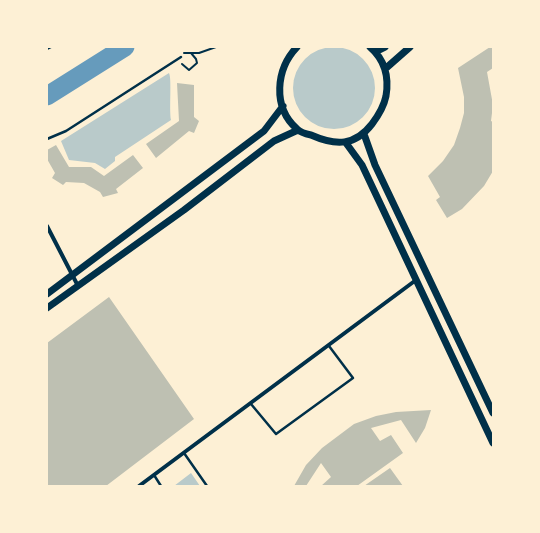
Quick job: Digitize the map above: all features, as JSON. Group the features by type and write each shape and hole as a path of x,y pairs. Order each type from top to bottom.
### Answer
{"main road":[{"path":"297,47 290,55 283,71 278,90 288,119 298,130 323,141 346,143 364,134 378,117 385,100 388,83 385,69 372,49 385,47"},
{"path":"385,69 410,47"},
{"path":"47,294 264,131 283,106"},
{"path":"47,308 184,210 274,141 298,130"},
{"path":"364,134 375,165 493,413"},
{"path":"346,143 362,165 493,443"}],"street":[{"path":"47,226 78,286"},
{"path":"140,486 416,280"}],"lane":[{"path":"47,139 66,131 181,57"},
{"path":"250,404 276,434 353,378 329,346"},
{"path":"184,453 207,486"},
{"path":"154,476 161,486"}],"path":[{"path":"191,53 196,59 197,63 189,70 181,63 181,57 184,53 206,51 216,47"}],"shaded area":[{"path":"334,47 350,50 363,59 372,72 375,88 372,104 363,117 350,126 334,129 318,126 305,117 296,104 293,88 296,72 305,59 318,50"},
{"path":"169,73 171,120 115,157 115,161 105,169 95,163 69,160 61,141"},
{"path":"191,473 200,486 174,486"}],"building":[{"path":"490,47 493,47 493,68 487,72 493,105 491,121 493,122 493,171 484,186 462,209 447,218 436,200 440,197 428,176 443,161 454,145 460,128 464,113 464,97 458,68"},
{"path":"177,83 194,85 194,117 199,121 194,133 189,131 156,158 146,144 179,121"},
{"path":"56,145 69,167 91,167 104,176 133,155 143,168 116,189 118,193 103,197 100,192 84,183 66,182 63,185 52,178 55,173 47,159 47,150"},
{"path":"109,297 194,419 106,486 47,486 47,343"},
{"path":"431,410 425,428 416,443 401,420 371,428 380,441 391,435 403,453 357,486 321,486 331,477 321,463 306,486 294,486 306,465 322,448 354,424 376,416 396,412"},
{"path":"390,468 403,486 364,486"}],"waterway":[{"path":"47,96 125,47"}]}
